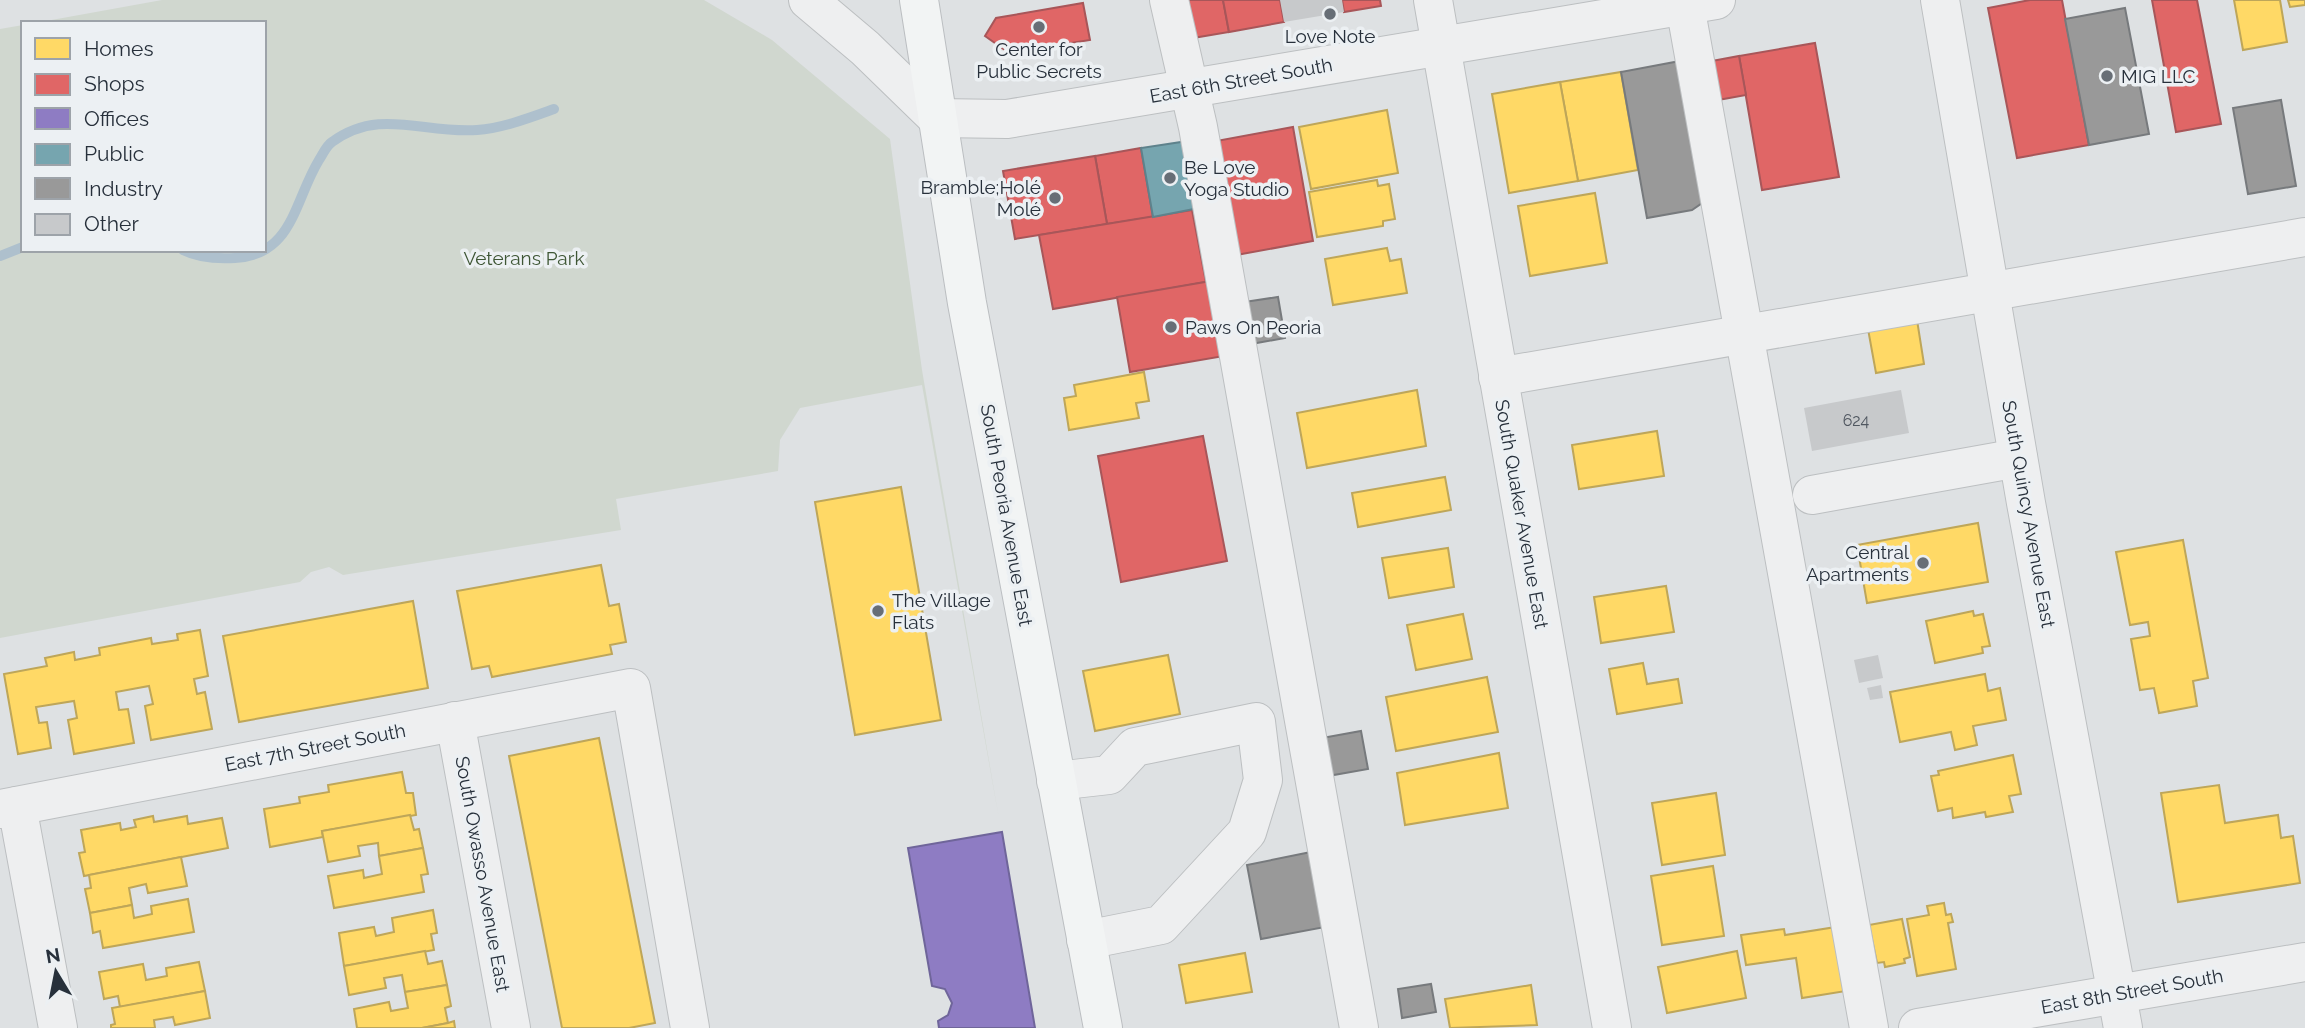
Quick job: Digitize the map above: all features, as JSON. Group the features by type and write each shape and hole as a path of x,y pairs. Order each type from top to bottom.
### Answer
{"main road":[{"name":"South Peoria Avenue East","path":"919,0 967,303 1103,1028"}],"street":[{"path":"808,0 865,48 937,118"},
{"path":"1169,0 1198,127 1359,1028"},
{"name":"South Quaker Avenue East","path":"1433,0 1612,1028"},
{"name":"South Quincy Avenue East","path":"1940,0 2018,458 2120,1011"},
{"path":"1695,2 1744,335 1868,1028"},
{"name":"East 6th Street South","path":"937,118 1007,119 1695,2"},
{"path":"1498,377 2305,237"},
{"path":"1812,495 2018,458"},
{"name":"East 7th Street South","path":"9,807 631,688 690,1028"},
{"name":"South Owasso Avenue East","path":"455,721 511,1028"},
{"path":"1056,780 1109,775 1135,747 1255,722 1263,780 1247,832 1161,925 1086,940"},
{"path":"9,807 58,1028"},
{"name":"East 8th Street South","path":"1918,1028 2120,1011 2305,962"}],"green space":[{"name":"Veterans Park","path":"162,0 704,0 772,40 890,139 922,370 999,819 922,385 800,408 780,440 778,471 616,499 621,530 343,575 329,567 311,572 300,582 0,638 0,29 21,25 21,252 266,252 266,21 46,21"}],"building: Homes":[{"path":"2234,0 2280,0 2287,42 2243,50"},
{"path":"2288,0 2305,0 2305,5 2290,7"},
{"path":"1621,72 1638,170 1578,181 1560,82"},
{"path":"1560,82 1578,181 1509,193 1492,94"},
{"path":"1387,110 1398,173 1311,189 1299,127"},
{"path":"1377,180 1378,186 1389,184 1395,219 1383,221 1383,226 1317,237 1309,192"},
{"path":"1595,193 1607,263 1530,276 1518,206"},
{"path":"1387,248 1390,261 1401,259 1407,293 1333,305 1325,259"},
{"path":"1917,320 1924,364 1876,373 1868,329"},
{"path":"1144,372 1149,401 1136,403 1139,418 1069,430 1064,398 1076,396 1074,385"},
{"path":"1417,390 1426,446 1307,468 1297,413"},
{"path":"1657,431 1664,476 1579,489 1572,445"},
{"path":"1445,477 1451,510 1358,527 1352,493"},
{"name":"The Village Flats","path":"901,487 941,720 855,735 815,502"},
{"name":"Central Apartments","path":"1978,523 1988,582 1867,603 1857,545"},
{"path":"2183,540 2208,678 2193,681 2197,706 2159,713 2154,688 2140,690 2131,639 2150,636 2148,622 2130,625 2116,552"},
{"path":"1448,548 1454,587 1389,598 1382,558"},
{"path":"601,565 609,606 619,604 626,642 610,645 612,654 492,677 489,666 472,669 457,591"},
{"path":"1666,586 1674,632 1601,643 1594,597"},
{"path":"413,601 428,688 239,722 223,636"},
{"path":"1973,611 1974,616 1983,614 1990,646 1982,647 1983,653 1935,663 1926,621"},
{"path":"1463,614 1472,659 1416,670 1407,625"},
{"path":"200,630 208,676 194,679 197,694 205,692 212,729 151,740 145,706 153,704 149,686 116,692 119,710 128,709 134,743 74,754 68,720 77,718 74,701 36,707 39,723 47,722 51,748 18,754 4,674 47,666 45,658 74,652 75,660 100,655 99,648 151,638 152,644 178,640 177,634"},
{"path":"1168,655 1180,714 1095,731 1083,671"},
{"path":"1643,663 1647,684 1678,679 1682,703 1617,714 1609,669"},
{"path":"1985,674 1988,691 2000,688 2006,720 1973,726 1977,745 1955,750 1951,732 1900,742 1890,692"},
{"path":"1487,677 1498,732 1396,751 1386,697"},
{"path":"599,738 655,1023 629,1028 562,1028 509,756"},
{"path":"1499,753 1508,808 1405,825 1397,773"},
{"path":"2013,755 2021,794 2009,796 2013,812 1986,817 1985,812 1953,818 1952,808 1938,811 1931,776 1939,775 1938,771"},
{"path":"402,772 406,793 413,793 416,815 322,831 323,837 270,847 264,809 300,803 299,797 329,792 328,785"},
{"path":"2219,785 2225,823 2278,815 2281,838 2293,836 2300,883 2178,902 2161,793"},
{"path":"1716,793 1725,855 1662,865 1652,803"},
{"path":"410,815 414,830 419,829 423,848 379,856 378,843 358,846 360,856 328,862 322,831"},
{"path":"153,816 154,822 187,816 188,824 222,818 228,848 84,876 79,853 85,852 81,830 120,823 121,830 136,827 134,820"},
{"path":"423,848 428,874 421,875 424,892 334,908 328,876 363,870 364,878 382,874 379,856"},
{"path":"181,857 187,886 148,893 146,884 129,888 132,905 90,913 85,889 91,888 89,875"},
{"path":"1713,866 1724,936 1662,945 1651,876"},
{"path":"188,899 194,932 103,948 100,931 93,933 90,913 132,905 134,918 152,914 151,906"},
{"path":"1944,903 1946,915 1951,914 1953,922 1948,923 1956,969 1917,976 1907,919 1929,915 1927,906"},
{"path":"433,910 437,933 431,934 434,950 344,966 339,933 374,927 376,936 394,932 392,918"},
{"path":"1902,919 1910,957 1904,959 1905,963 1885,967 1884,962 1877,963 1869,925"},
{"path":"1836,927 1846,991 1802,998 1796,958 1746,965 1741,935 1784,929 1785,935"},
{"path":"425,951 428,964 442,961 447,985 405,992 402,975 384,978 386,988 349,995 344,966"},
{"path":"1737,951 1746,998 1667,1013 1658,967"},
{"path":"1245,953 1252,992 1186,1003 1179,965"},
{"path":"199,962 205,991 120,1007 118,996 104,999 99,972 143,964 146,980 167,976 166,968"},
{"path":"447,985 451,1006 445,1008 448,1023 422,1028 357,1028 354,1009 389,1002 391,1011 408,1008 405,992"},
{"path":"1531,985 1537,1025 1450,1028 1445,999"},
{"path":"205,991 210,1018 175,1025 173,1017 154,1020 155,1028 111,1028 111,1025 115,1024 112,1008"},
{"path":"454,1021 455,1028 422,1028 448,1023"}],"building: Shops":[{"path":"1180,0 1223,0 1229,32 1187,39"},
{"path":"1223,0 1280,0 1284,22 1229,32"},
{"path":"1342,0 1380,0 1381,6 1344,12"},
{"path":"2030,0 2062,0 2089,145 2017,158 1988,8"},
{"path":"2152,0 2197,0 2221,124 2176,132"},
{"name":"Center for Public Secrets","path":"1083,3 1090,40 1009,53 985,36 996,18"},
{"path":"1815,43 1839,177 1762,190 1739,56"},
{"path":"1739,56 1746,95 1707,102 1701,63"},
{"path":"1293,127 1313,241 1231,256 1211,142"},
{"path":"1141,148 1153,217 1107,224 1095,156"},
{"name":"Bramble;Holé Molé","path":"1095,156 1107,224 1015,239 1003,171"},
{"path":"1192,210 1206,282 1053,309 1039,235"},
{"name":"Paws On Peoria","path":"1211,281 1224,356 1130,372 1117,297"},
{"path":"1203,436 1227,561 1121,582 1098,456"}],"building: Offices":[{"path":"1002,832 1035,1028 939,1028 938,1021 948,1015 952,1003 945,989 932,986 908,848"}],"building: Public":[{"name":"Be Love Yoga Studio","path":"1188,141 1199,208 1153,217 1141,148"}],"building: Industry":[{"name":"MIG LLC","path":"2125,8 2149,134 2089,145 2065,19"},
{"path":"1680,61 1705,201 1692,210 1647,218 1621,72"},
{"path":"2281,100 2296,186 2248,194 2233,108"},
{"path":"1278,297 1285,338 1251,344 1244,302"},
{"path":"1361,731 1368,769 1328,776 1322,738"},
{"path":"1311,852 1325,927 1261,939 1247,865"},
{"path":"1431,984 1436,1012 1402,1018 1398,989"}],"building: Other":[{"path":"1280,0 1342,0 1344,12 1284,22"},
{"path":"1901,390 1909,433 1812,451 1804,408"},
{"path":"1878,655 1883,678 1859,683 1854,660"},
{"path":"1881,685 1883,698 1870,700 1867,688"}],"waterway":[{"path":"266,249 289,223 326,148 350,132 385,124 457,130 487,129 554,109"},
{"path":"0,256 21,248"},
{"path":"187,252 215,258 235,258 260,252"}],"place":[{"name":"Love Note","path":"1330,14"},
{"name":"Center for Public Secrets","path":"1039,27"},
{"name":"MIG LLC","path":"2107,76"},
{"name":"Be Love Yoga Studio","path":"1170,178"},
{"name":"Bramble;Holé Molé","path":"1055,198"},
{"name":"Paws On Peoria","path":"1171,327"},
{"name":"Central Apartments","path":"1923,563"},
{"name":"The Village Flats","path":"878,611"}]}
